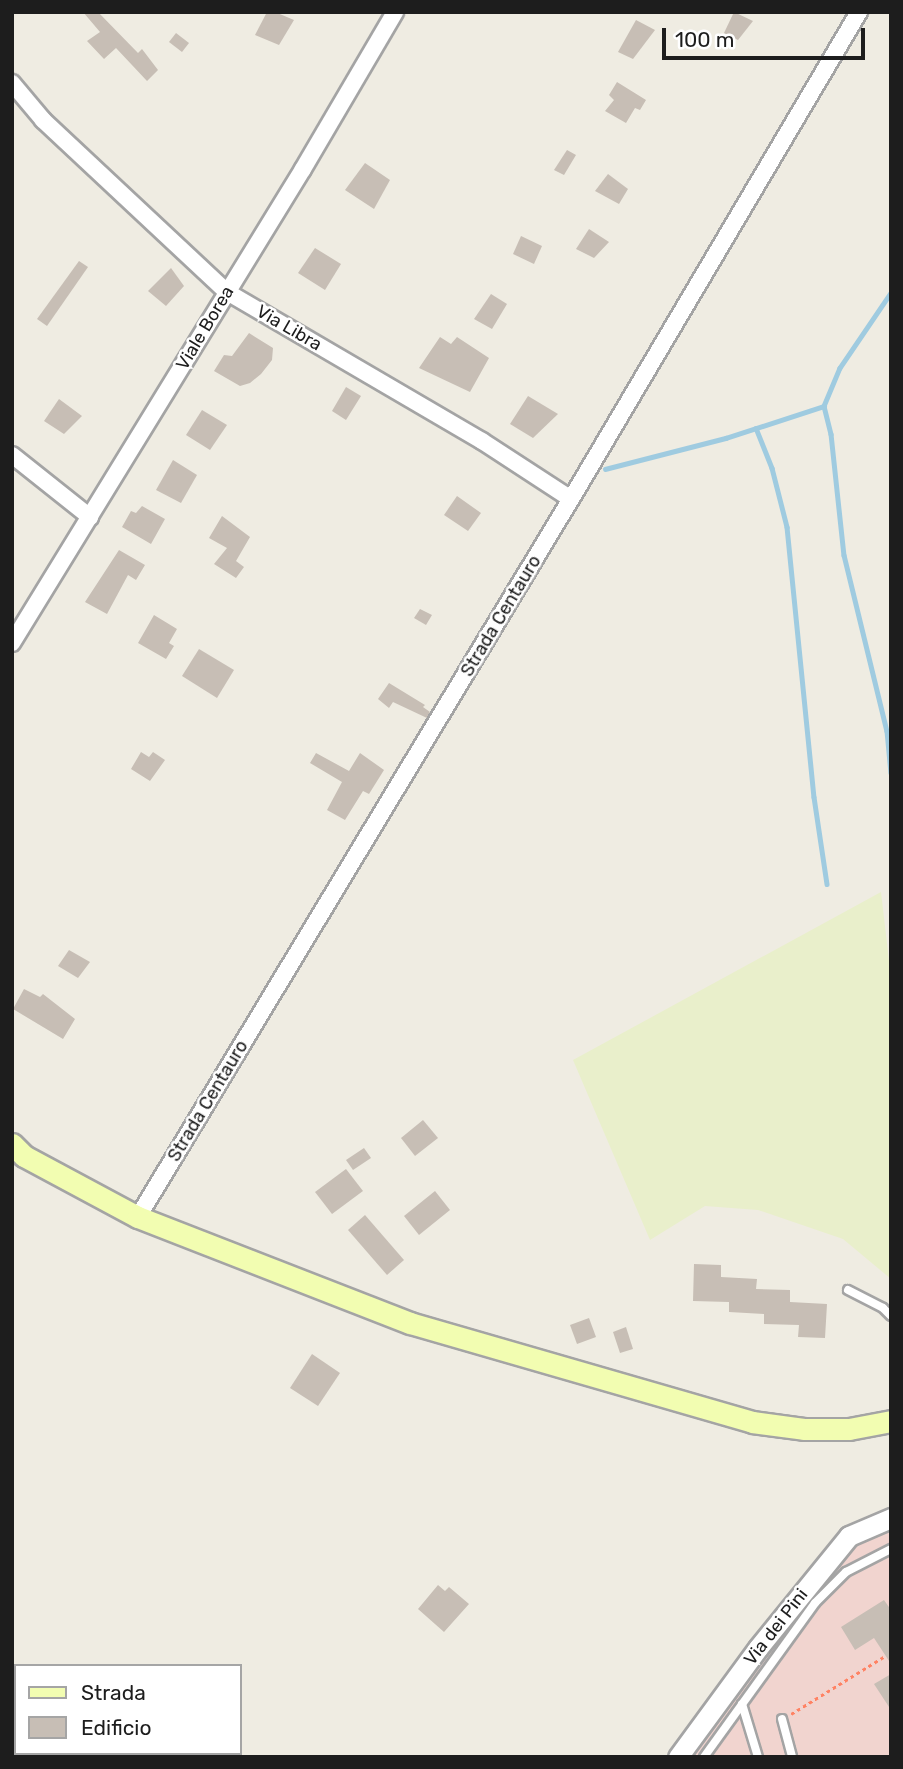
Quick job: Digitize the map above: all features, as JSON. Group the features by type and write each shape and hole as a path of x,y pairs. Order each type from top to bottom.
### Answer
{"main road":[{"path":"12,1144 24,1156 138,1217 410,1323 752,1422 804,1429 849,1429 891,1421"}],"street":[{"name":"Viale Borea","path":"12,643 395,12"},
{"name":"Strada Centauro","path":"138,1217 571,499 859,12"},
{"name":"Via Libra","path":"12,83 43,120 227,292 482,441 571,499"},
{"path":"12,455 90,517"},
{"name":"Via dei Pini","path":"678,1757 758,1648 849,1536 891,1518"}],"lane":[{"path":"848,1290 883,1308 891,1316"},
{"path":"704,1757 816,1603 846,1572 891,1549"},
{"path":"742,1704 758,1757"},
{"path":"782,1719 792,1757"}],"path":[{"path":"782,1719 886,1656"}],"shaded area":[{"path":"891,1530 891,1757 692,1757 851,1544"}],"green space":[{"path":"881,892 891,978 891,1279 843,1239 758,1210 705,1206 650,1240 573,1060"}],"building":[{"path":"83,12 98,12 138,53 142,49 158,70 147,81 116,48 104,59 87,41 100,32"},
{"path":"267,12 275,12 294,20 279,45 255,35"},
{"path":"734,12 753,21 738,40 724,33"},
{"path":"636,20 655,30 633,59 618,52"},
{"path":"176,33 189,43 182,52 169,42"},
{"path":"617,82 646,100 640,110 635,108 626,123 605,111 614,100 609,95"},
{"path":"567,150 576,155 564,175 554,170"},
{"path":"365,163 390,180 374,209 345,190"},
{"path":"608,174 628,189 619,204 595,191"},
{"path":"589,229 609,242 594,258 576,249"},
{"path":"521,236 542,246 534,264 513,254"},
{"path":"315,248 341,264 325,290 298,273"},
{"path":"79,261 88,267 47,326 37,319"},
{"path":"171,268 184,286 166,306 148,291"},
{"path":"491,294 507,304 492,329 474,319"},
{"path":"249,333 273,348 272,360 250,383 240,386 214,371 224,355 232,356"},
{"path":"440,337 451,344 457,337 489,358 470,392 419,368"},
{"path":"346,387 361,396 346,420 332,411"},
{"path":"528,396 558,414 533,438 510,424"},
{"path":"59,399 82,416 64,434 44,421"},
{"path":"202,410 227,425 210,450 186,435"},
{"path":"173,460 197,475 181,503 156,490"},
{"path":"457,496 481,513 468,531 444,515"},
{"path":"142,506 165,519 151,544 122,527 131,511 136,513"},
{"path":"222,516 250,537 236,561 244,567 236,578 214,564 227,548 209,538"},
{"path":"119,550 145,565 136,580 128,575 107,614 85,602"},
{"path":"420,609 432,615 426,625 414,618"},
{"path":"154,615 177,629 169,643 174,646 166,659 138,643"},
{"path":"199,649 234,670 217,698 182,676"},
{"path":"389,683 425,705 423,707 430,712 427,718 393,702 389,708 378,699"},
{"path":"141,752 149,757 153,752 165,760 150,781 131,769"},
{"path":"316,753 349,771 360,753 384,770 369,794 363,791 345,820 327,810 342,782 310,763"},
{"path":"69,950 90,962 78,978 58,966"},
{"path":"24,989 40,997 43,994 75,1019 63,1039 13,1009"},
{"path":"423,1120 438,1138 415,1156 401,1138"},
{"path":"364,1148 371,1158 353,1170 346,1160"},
{"path":"346,1169 363,1191 332,1214 315,1192"},
{"path":"435,1191 450,1210 419,1235 404,1216"},
{"path":"365,1215 404,1260 387,1275 348,1230"},
{"path":"694,1264 721,1265 721,1277 757,1279 756,1289 790,1290 790,1302 827,1304 825,1338 798,1337 799,1325 764,1324 764,1314 729,1312 729,1302 693,1301"},
{"path":"589,1318 596,1337 577,1344 570,1325"},
{"path":"626,1327 633,1349 620,1353 613,1332"},
{"path":"312,1354 340,1373 318,1406 290,1388"},
{"path":"438,1585 445,1591 449,1587 469,1604 444,1632 418,1609"},
{"path":"884,1600 891,1610 891,1664 874,1638 855,1650 841,1627"},
{"path":"891,1674 891,1710 874,1684"}],"waterway":[{"path":"891,293 840,368 824,406 831,434 844,555 887,731 891,773"},
{"path":"605,469 726,438 824,406"},
{"path":"756,428 772,468 787,527 814,797 827,884"}]}
